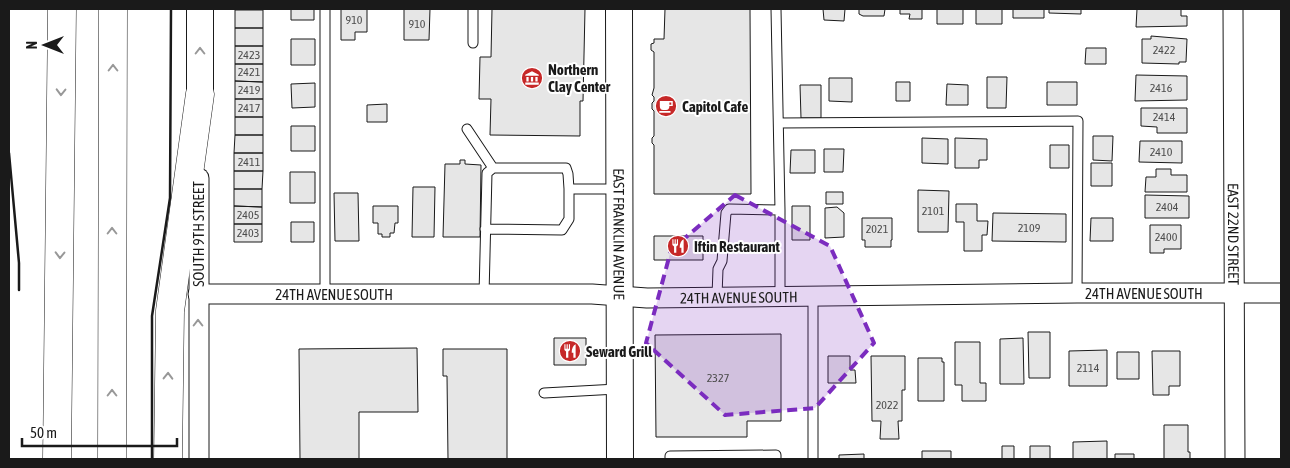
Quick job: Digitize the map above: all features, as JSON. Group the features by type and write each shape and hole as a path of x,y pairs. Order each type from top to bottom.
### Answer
{"highway":[{"path":"57,459 62,9"},
{"path":"112,459 113,9"},
{"path":"168,459 170,311 200,94"}],"street":[{"name":"SOUTH 9TH STREET","path":"199,459 200,9"},
{"name":"EAST FRANKLIN AVENUE","path":"620,9 620,459"},
{"name":"EAST 22ND STREET","path":"1233,9 1235,459"},
{"name":"24TH AVENUE SOUTH","path":"198,294 592,294 647,298 1077,293 1281,294"}],"lane":[{"path":"325,9 325,295"},
{"path":"473,9 473,43"},
{"path":"776,9 780,296"},
{"path":"779,123 1078,121 1077,293"},
{"path":"467,129 493,168"},
{"path":"484,295 485,228 487,173 493,168 566,168 569,189 569,219 562,230 485,228"},
{"path":"569,189 620,189"},
{"path":"717,296 718,268 722,261 726,213 729,209 780,210"},
{"path":"813,296 813,459"},
{"path":"544,393 620,389"},
{"path":"670,459 670,456 776,455 776,459"}],"highlighted area":[{"path":"735,195 830,246 874,343 815,408 725,415 646,343 671,250"}],"building":[{"path":"291,9 314,9 314,20 291,20"},
{"path":"341,9 367,9 367,32 355,32 355,40 341,40"},
{"path":"404,9 430,9 429,40 404,40"},
{"name":"Northern Clay Center","path":"492,9 585,9 583,101 580,101 580,136 490,135 491,99 479,99 480,57 491,57"},
{"path":"665,9 750,9 751,194 654,194 654,145 652,138 654,136 654,111 652,103 654,97 652,95 654,88 654,52 651,50 651,44 654,43 654,39 664,39"},
{"path":"823,9 845,9 844,21 824,20"},
{"path":"859,9 885,9 884,16 863,16 859,14"},
{"path":"900,9 922,9 922,19 909,19 910,14 900,14"},
{"path":"937,9 963,9 963,24 937,24"},
{"path":"976,9 1002,9 1002,24 976,24"},
{"path":"1013,9 1044,9 1044,18 1013,18"},
{"path":"1049,9 1081,9 1081,14 1049,13"},
{"path":"1137,9 1181,9 1181,16 1187,16 1187,26 1136,27"},
{"path":"235,10 263,10 263,28 235,28"},
{"path":"235,28 263,28 263,46 235,46"},
{"path":"1151,36 1187,39 1186,62 1179,62 1179,64 1142,63 1142,39 1151,39"},
{"path":"291,39 315,39 315,65 291,65"},
{"path":"235,46 263,46 263,64 235,64"},
{"path":"1086,48 1106,48 1106,64 1085,64"},
{"path":"235,64 263,64 263,82 235,81"},
{"path":"1136,75 1187,76 1187,100 1135,101"},
{"path":"987,77 1007,77 1006,108 987,108"},
{"path":"829,78 852,78 852,102 829,101"},
{"path":"235,81 263,82 263,99 235,99"},
{"path":"896,82 910,82 910,101 896,101"},
{"path":"1047,82 1077,82 1077,105 1047,105"},
{"path":"315,83 315,107 292,108 291,84"},
{"path":"947,84 968,85 968,105 946,105"},
{"path":"800,85 821,85 821,118 801,118"},
{"path":"235,99 263,99 263,117 235,117"},
{"path":"387,104 387,122 367,122 367,105"},
{"path":"1141,108 1187,108 1187,133 1157,133 1157,127 1141,126"},
{"path":"235,117 263,117 263,135 235,135"},
{"path":"291,126 315,126 315,151 291,151"},
{"path":"235,135 263,135 263,153 234,153"},
{"path":"1093,136 1113,136 1112,161 1093,160"},
{"path":"922,138 948,139 948,164 922,163"},
{"path":"955,138 987,139 987,160 979,160 979,168 955,168"},
{"path":"1140,141 1182,141 1182,163 1139,162"},
{"path":"1050,145 1069,145 1069,168 1050,168"},
{"path":"824,149 844,149 843,172 824,172"},
{"path":"791,150 815,150 815,173 790,173"},
{"path":"234,153 263,153 263,171 234,171"},
{"path":"460,160 465,160 465,164 481,165 480,237 443,237 445,164 460,164"},
{"path":"1091,163 1112,163 1112,186 1091,186"},
{"path":"1156,169 1171,169 1171,175 1187,175 1187,192 1145,192 1146,177 1156,177"},
{"path":"234,171 263,171 262,189 234,189"},
{"path":"290,172 315,172 315,203 290,203"},
{"path":"413,187 435,187 434,237 412,237"},
{"path":"234,189 262,189 262,207 234,206"},
{"path":"918,190 949,191 948,232 918,232"},
{"path":"826,192 843,192 843,204 826,204"},
{"path":"334,193 358,193 359,241 335,241"},
{"path":"1145,195 1189,196 1189,218 1145,218"},
{"path":"956,204 977,204 977,221 988,221 987,235 982,235 982,251 964,251 964,222 956,222"},
{"path":"234,206 262,207 262,224 234,224"},
{"path":"373,206 398,206 398,223 395,223 394,233 390,233 390,237 382,237 382,234 378,234 378,223 373,223"},
{"path":"792,206 810,206 810,240 792,240"},
{"path":"837,207 844,213 844,237 825,238 825,208"},
{"path":"993,213 1066,214 1066,242 992,241"},
{"path":"862,218 892,218 891,247 865,247 865,240 862,240"},
{"path":"1091,218 1113,218 1113,241 1090,241"},
{"path":"291,222 314,222 314,242 291,242"},
{"path":"234,224 262,224 262,242 234,242"},
{"path":"1150,225 1181,225 1181,249 1164,249 1164,253 1150,253"},
{"name":"Iftin Restaurant","path":"654,236 703,236 703,260 654,260"},
{"path":"1028,332 1050,332 1050,378 1029,378"},
{"path":"781,334 781,421 747,421 747,437 656,437 655,335"},
{"name":"Seward Grill","path":"554,338 586,338 586,365 554,365"},
{"path":"1023,338 1024,384 1000,384 1000,339"},
{"path":"955,342 980,342 980,383 986,383 986,401 962,401 962,385 955,385"},
{"path":"417,348 418,412 359,412 359,459 300,459 299,349"},
{"path":"443,349 507,349 507,459 448,459 447,376 443,376"},
{"path":"1107,350 1107,386 1069,386 1069,351"},
{"path":"1152,351 1180,351 1180,386 1169,386 1169,395 1153,395"},
{"path":"1117,352 1139,352 1139,379 1117,379"},
{"path":"828,356 850,356 850,370 855,370 856,383 828,383"},
{"path":"871,356 905,356 905,390 902,390 902,421 898,421 899,439 880,439 881,421 872,421"},
{"path":"918,358 942,358 942,362 944,362 944,401 918,401"},
{"path":"1164,425 1188,425 1188,452 1190,452 1190,459 1164,459"},
{"path":"1107,441 1107,459 1073,459 1073,442"},
{"path":"1002,446 1014,446 1014,459 1002,459"},
{"path":"1030,446 1050,446 1050,459 1030,459"},
{"path":"922,451 951,451 951,459 922,459"},
{"path":"864,454 864,459 839,459 839,455"},
{"path":"1115,454 1134,454 1134,459 1115,459"}],"wall":[{"path":"152,459 152,316 170,198 171,9"},
{"path":"9,153 19,263 19,290"}],"place":[{"name":"Northern Clay Center","path":"532,78"},
{"name":"Capitol Cafe","path":"666,106"},
{"name":"Iftin Restaurant","path":"678,246"},
{"name":"Seward Grill","path":"570,351"}]}
